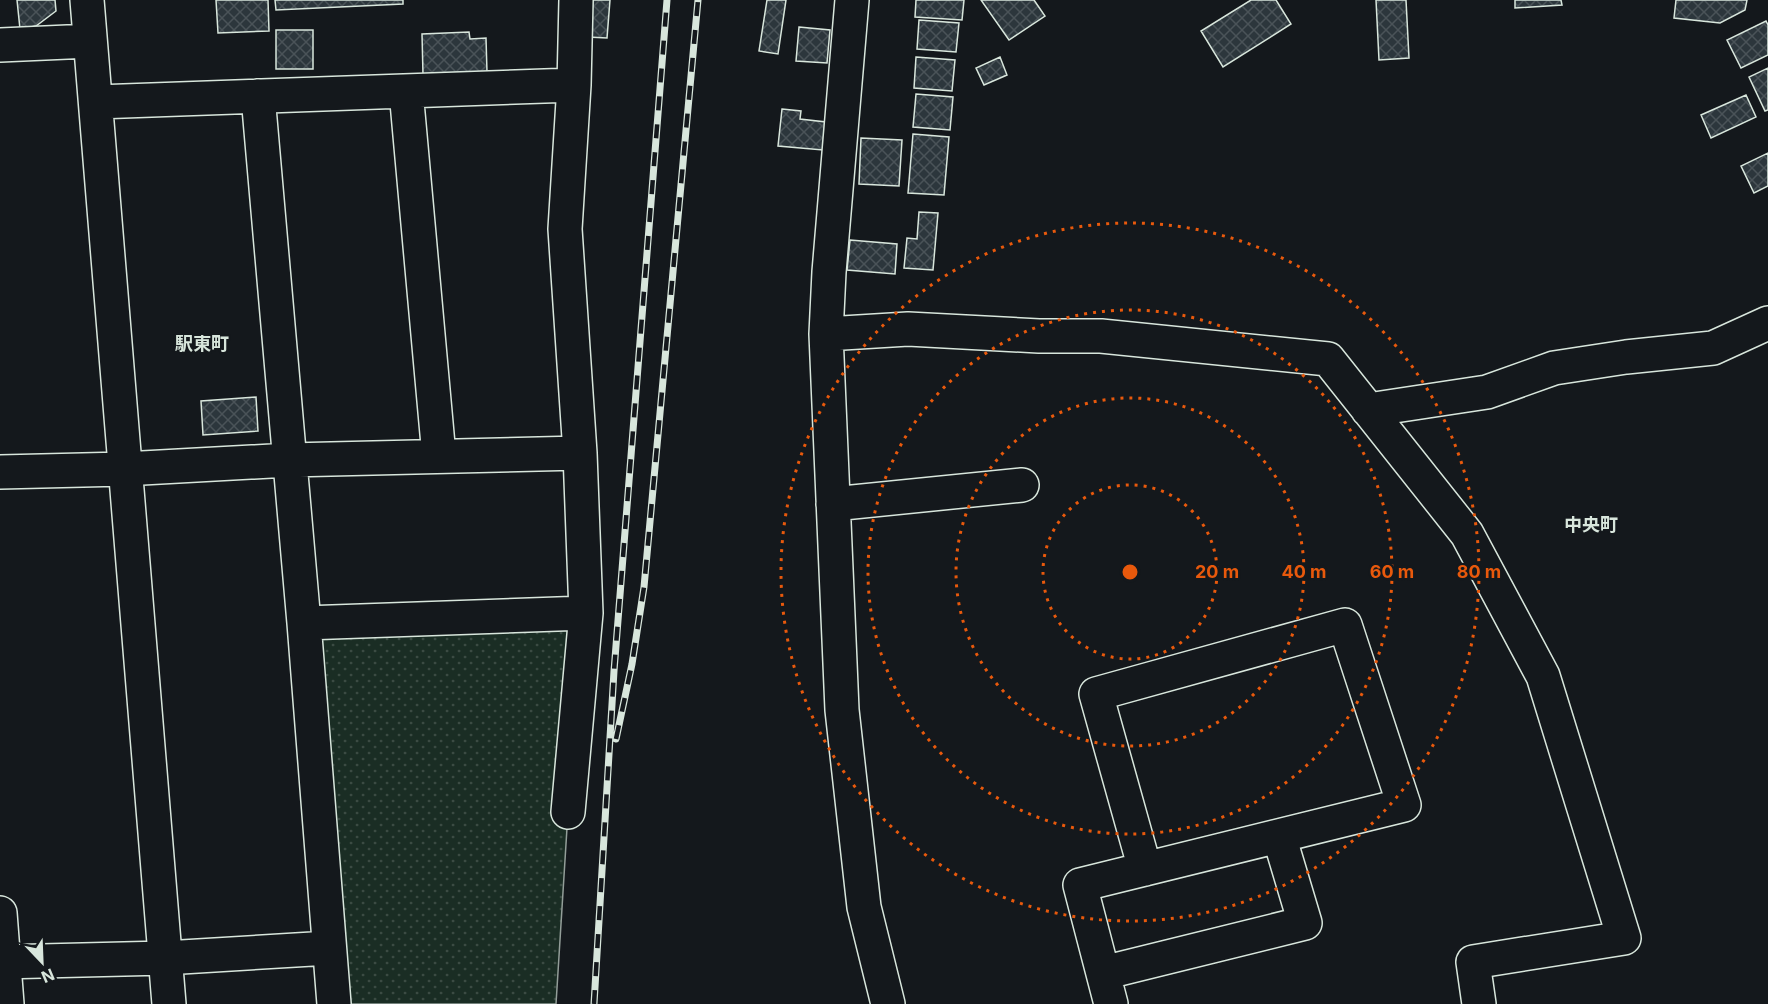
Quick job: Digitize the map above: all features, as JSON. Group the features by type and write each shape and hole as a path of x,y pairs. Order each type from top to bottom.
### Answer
{"street":[{"path":"87,0 169,1004"},
{"path":"568,812 586,614 580,453 565,229 574,85 576,0"},
{"path":"852,0 826,334 844,732 864,907 888,1004"},
{"path":"0,45 90,41"},
{"path":"96,102 574,85"},
{"path":"406,91 439,456"},
{"path":"258,96 304,623 334,1004"},
{"path":"1368,410 1487,392 1554,368 1626,357 1713,348 1768,323"},
{"path":"826,334 908,329 1039,336 1101,336 1328,359 1467,534 1543,676 1624,938 1473,962 1479,1004"},
{"path":"0,472 124,469 289,460 580,453"},
{"path":"833,504 1022,485"},
{"path":"304,623 586,614"},
{"path":"1111,1004 1080,885 1404,806 1345,625 1096,694 1145,869"},
{"path":"1103,973 1305,923 1279,836"},
{"path":"0,913 7,1004"},
{"path":"2,961 165,958 329,948"}],"green space":[{"path":"586,613 568,812 556,1004 334,1004 304,623"}],"building":[{"path":"17,0 55,0 56,11 36,26 20,29"},
{"path":"216,0 268,0 269,31 218,33"},
{"path":"275,0 403,0 403,4 276,10"},
{"path":"590,0 610,0 607,38 588,37"},
{"path":"767,0 786,0 778,54 759,51"},
{"path":"916,0 964,0 962,20 915,17"},
{"path":"981,0 1034,0 1045,16 1009,40"},
{"path":"1251,0 1276,0 1291,24 1223,67 1201,31"},
{"path":"1376,0 1406,0 1409,58 1379,60"},
{"path":"1515,0 1561,0 1562,5 1515,8"},
{"path":"1676,0 1747,0 1745,10 1720,23 1674,18"},
{"path":"919,20 959,23 956,52 917,49"},
{"path":"1766,21 1768,55 1741,68 1727,40"},
{"path":"799,27 830,30 827,63 796,61"},
{"path":"276,30 313,30 313,69 276,69"},
{"path":"469,32 470,39 486,38 487,72 423,75 422,34"},
{"path":"916,57 955,60 952,91 914,88"},
{"path":"1000,57 1007,75 984,85 976,68"},
{"path":"1768,68 1768,110 1765,111 1749,77"},
{"path":"916,94 953,97 950,130 913,127"},
{"path":"1746,95 1756,117 1711,138 1701,115"},
{"path":"782,109 801,111 800,119 826,122 823,150 778,146"},
{"path":"913,134 949,137 944,195 908,193"},
{"path":"861,138 902,140 899,186 859,184"},
{"path":"1768,153 1768,186 1754,193 1741,166"},
{"path":"919,212 938,213 933,270 904,268 907,238 917,239"},
{"path":"850,240 897,244 895,274 847,270"},
{"path":"256,397 258,431 203,435 201,401"}],"railway":[{"path":"594,1004 614,671 667,0"},
{"path":"616,739 632,664 644,587 698,0"}],"district":[{"name":"駅東町","path":"202,343"},
{"name":"中央町","path":"1591,524"}]}
